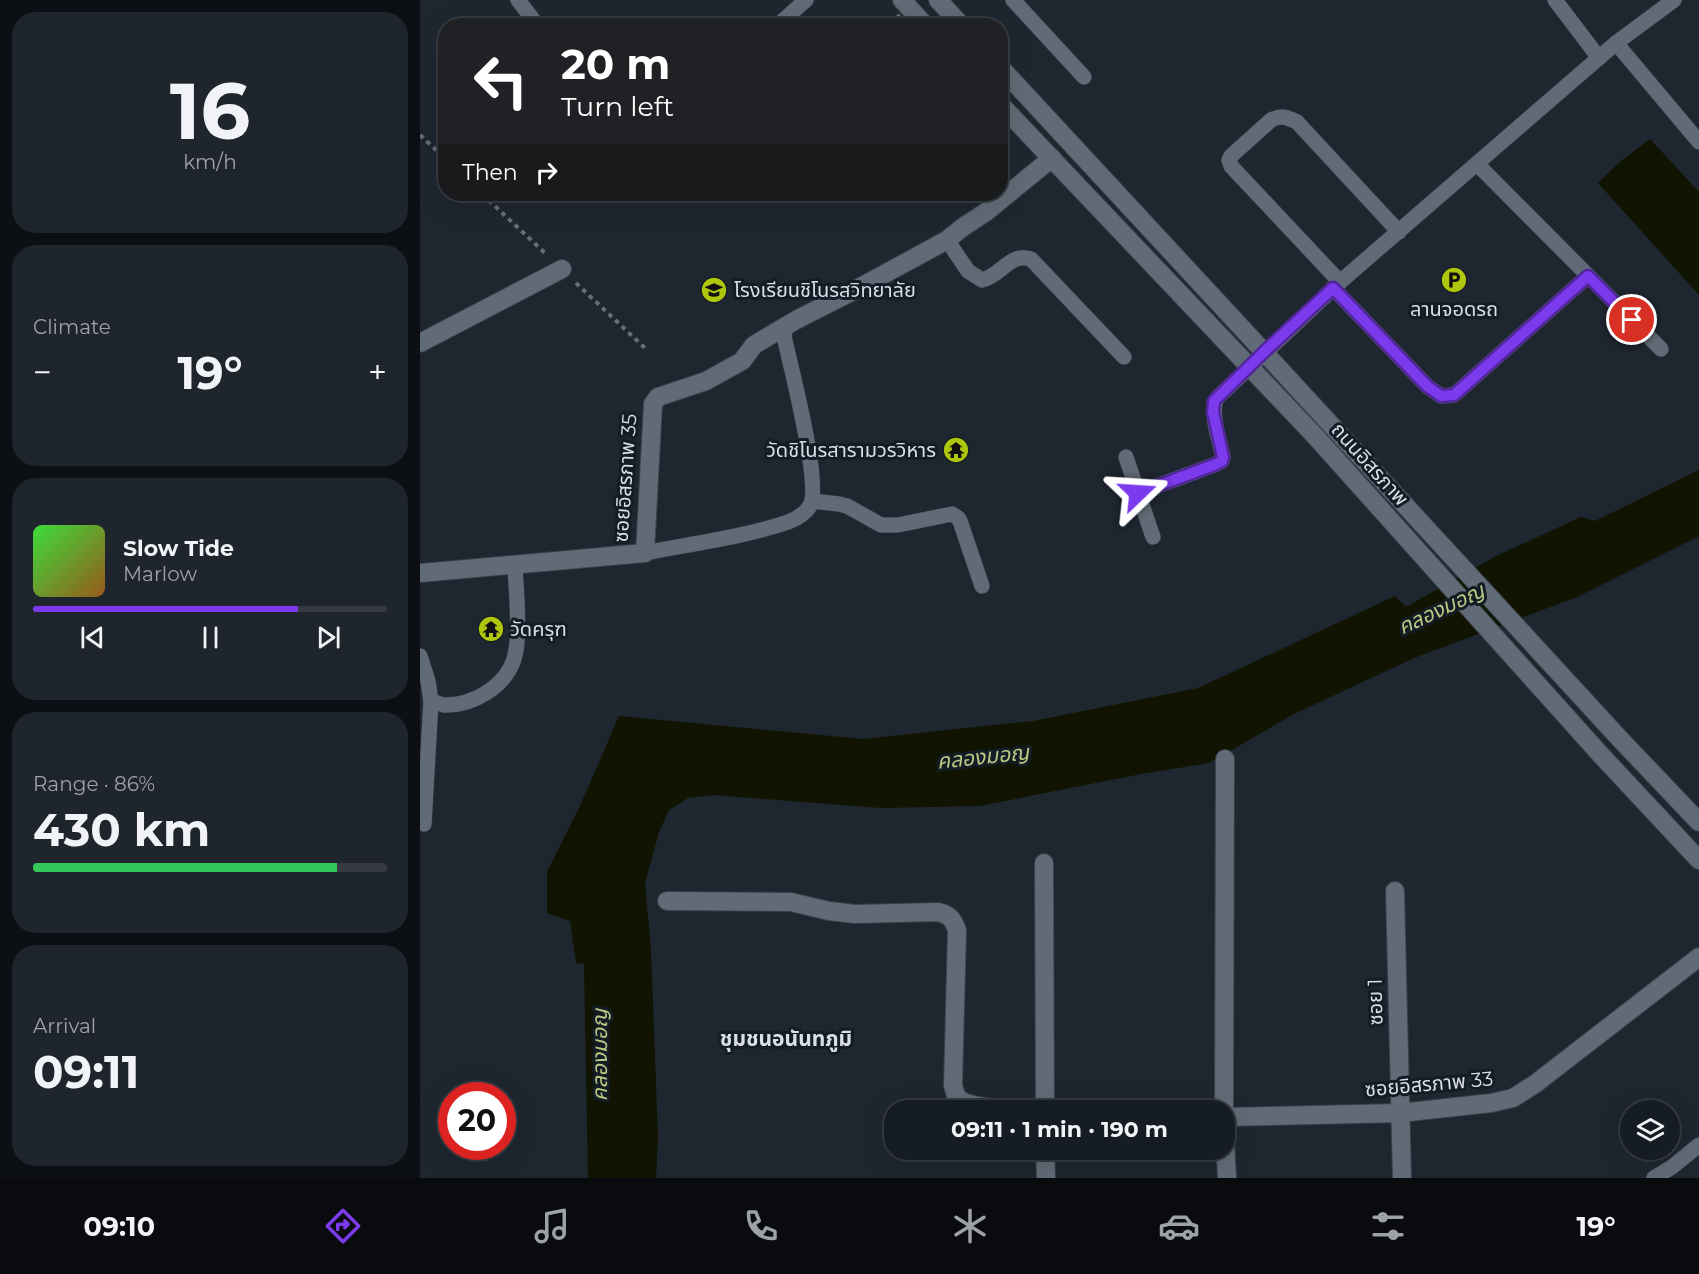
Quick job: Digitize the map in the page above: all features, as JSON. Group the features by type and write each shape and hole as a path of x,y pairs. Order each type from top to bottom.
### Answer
{"street":[{"path":"902,0 919,18"},
{"path":"938,0 955,18"},
{"path":"1008,76 1620,740 1699,822"},
{"name":"ถนนอิสรภาพ","path":"1008,112 1316,436 1600,754 1699,860"},
{"name":"ซอยอิสรภาพ 35","path":"1008,194 1052,158"},
{"name":"ซอยอิสรภาพ 35","path":"420,573 645,553 653,404 658,397 706,381 742,361 754,345 796,320 947,240 999,201"},
{"path":"420,343 562,269"},
{"path":"1224,1100 1225,759"},
{"path":"1044,863 1045,1100"},
{"name":"ซอย 1","path":"1395,891 1402,1178"},
{"path":"667,901 791,902 829,911 855,914 938,912 950,916 957,930 953,1085 955,1094 960,1100"},
{"name":"ซอยอิสรภาพ 33","path":"1235,1117 1400,1113 1491,1103 1513,1098 1535,1084 1699,957"},
{"path":"1046,1160 1046,1178"},
{"path":"1226,1160 1227,1178"}],"lane":[{"path":"518,0 532,18"},
{"path":"786,18 806,0"},
{"path":"1013,0 1084,77"},
{"path":"1555,0 1599,58"},
{"path":"1138,493 1222,461 1213,412 1214,401 1336,285 1616,43 1674,0"},
{"path":"1616,43 1699,142"},
{"path":"1399,232 1297,122 1286,117 1279,116 1271,120 1253,134 1229,160 1231,166 1336,285 1427,386 1441,396 1454,395 1588,276"},
{"path":"1477,164 1661,349"},
{"path":"947,240 968,271 982,280 1018,258 1031,259 1124,357"},
{"path":"645,553 789,522 806,512 813,496 812,475 805,431 784,336 786,326"},
{"path":"1126,457 1153,537"},
{"path":"812,501 847,506 881,525 898,525 952,514 960,521 982,586"},
{"path":"430,701 443,705 474,701 490,690 505,675 514,659 517,634 515,566"},
{"path":"420,656 428,681 430,701 424,824"},
{"path":"1654,1178 1699,1145"}],"path":[{"path":"896,18 916,0"},
{"path":"420,135 438,152"}],"water":[{"path":"1650,139 1699,192 1699,295 1598,183 1621,161"},
{"name":"คลองมอญ","path":"1699,470 1699,536 1577,597 1414,658 1294,714 1209,763 980,806 881,808 714,795 688,798 669,810 659,832 645,883 651,950 658,1137 656,1178 588,1178 584,964 576,963 570,921 547,913 547,872 580,806 619,716 863,739 1033,721 1198,688 1395,596 1406,607 1496,556 1581,517 1595,521"}],"place":[{"name":"ลานจอดรถ","path":"1454,280"},
{"name":"โรงเรียนชิโนรสวิทยาลัย","path":"714,290"},
{"name":"วัดชิโนรสารามวรวิหาร","path":"956,450"},
{"name":"วัดครุฑ","path":"491,629"}],"district":[{"name":"ชุมชนอนันทภูมิ","path":"786,1039"}],"route":[{"path":"1138,493 1222,461 1213,412 1214,401 1333,288 1427,386 1441,396 1454,395 1588,276 1632,320"}]}
